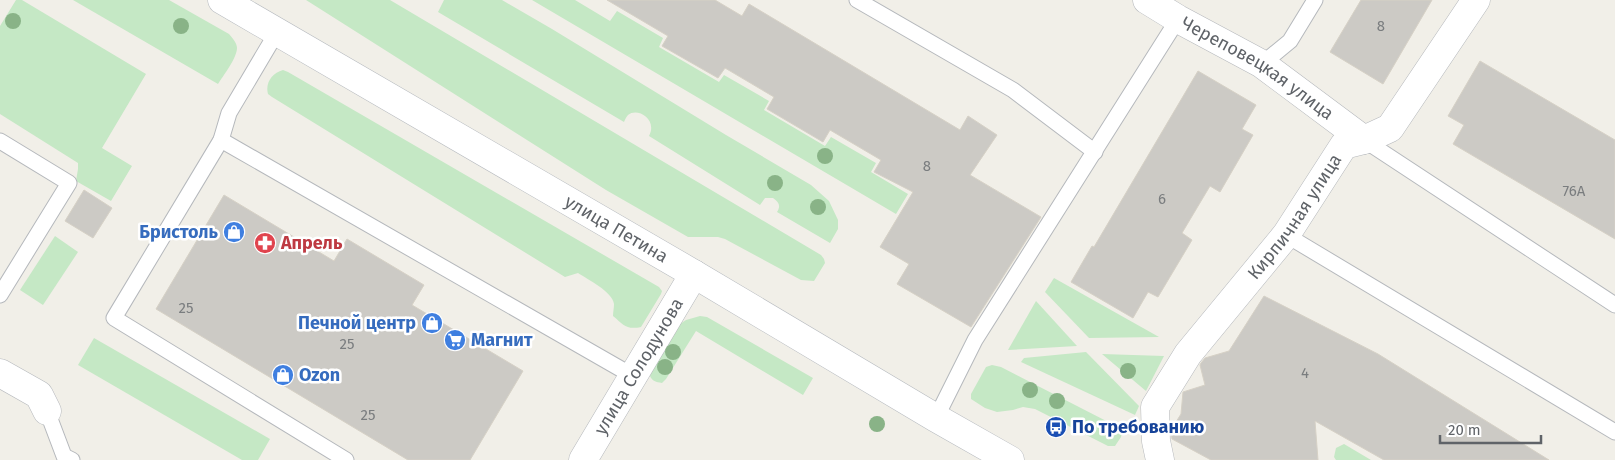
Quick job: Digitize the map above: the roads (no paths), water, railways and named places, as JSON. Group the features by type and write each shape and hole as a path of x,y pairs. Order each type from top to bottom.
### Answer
{"street":[{"name":"Череповецкая улица","path":"1147,0 1178,19 1262,64 1364,140"},
{"name":"Кирпичная улица","path":"1160,460 1156,441 1155,407 1188,354 1286,235 1344,145 1364,140 1390,128 1476,0"},
{"name":"улица Петина","path":"227,1 1010,460"},
{"name":"улица Солодунова","path":"583,460 694,274"},
{"path":"0,372 39,395 47,411"}],"lane":[{"path":"857,0 1013,90 1094,152"},
{"path":"1262,64 1290,41 1315,0"},
{"path":"936,418 975,340 1178,19"},
{"path":"277,32 229,113 221,140 114,318 346,460"},
{"path":"221,140 633,376"},
{"path":"1364,140 1615,305"},
{"path":"0,141 69,184 0,295"},
{"path":"1286,235 1615,432"},
{"path":"47,411 66,459"}],"place":[{"name":"Бристоль","path":"234,232"},
{"name":"Апрель","path":"265,243"},
{"name":"Печной центр","path":"432,323"},
{"name":"Магнит","path":"455,340"},
{"name":"Ozon","path":"283,375"},
{"name":"По требованию","path":"1056,427"}]}
